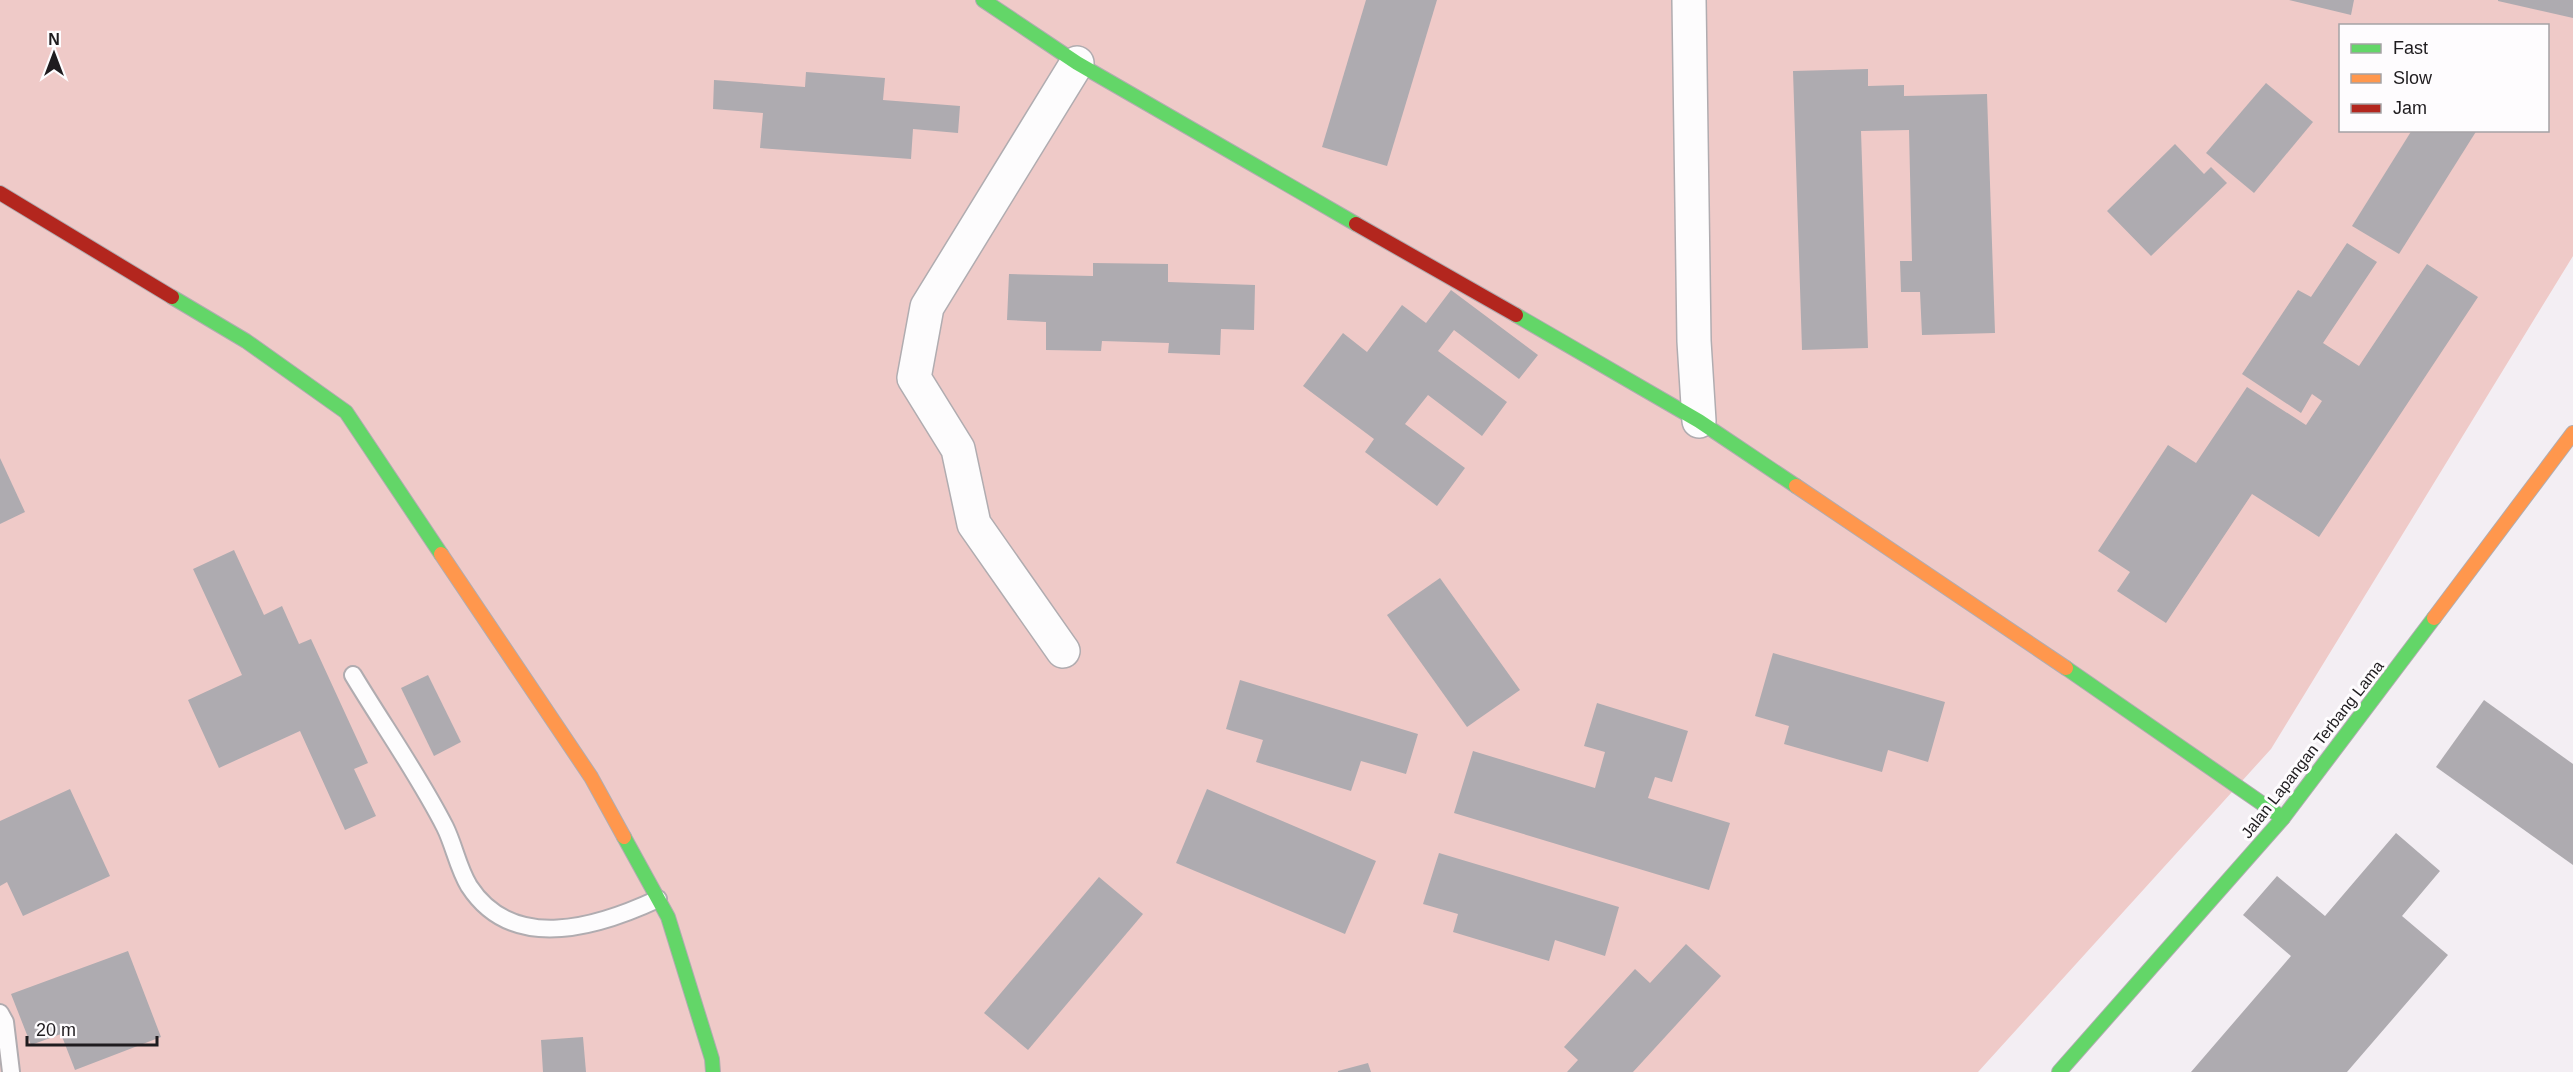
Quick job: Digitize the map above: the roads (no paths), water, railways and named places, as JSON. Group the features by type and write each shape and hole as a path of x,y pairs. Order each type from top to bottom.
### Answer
{"street":[{"path":"983,0 1077,63 1699,421 2126,709 2283,818"},
{"path":"1689,0 1694,340 1699,421"},
{"path":"1063,651 974,524 958,449 914,378 927,307 1077,63"},
{"path":"0,194 246,341 346,412 591,777 668,917 712,1059 713,1072"},
{"name":"Jalan Lapangan Terbang Lama","path":"2060,1072 2283,818 2573,433"}],"lane":[{"path":"353,675 445,827 469,885 489,909 508,922 530,927 577,928 621,916 658,899"},
{"path":"0,1013 5,1022 11,1072"}]}
